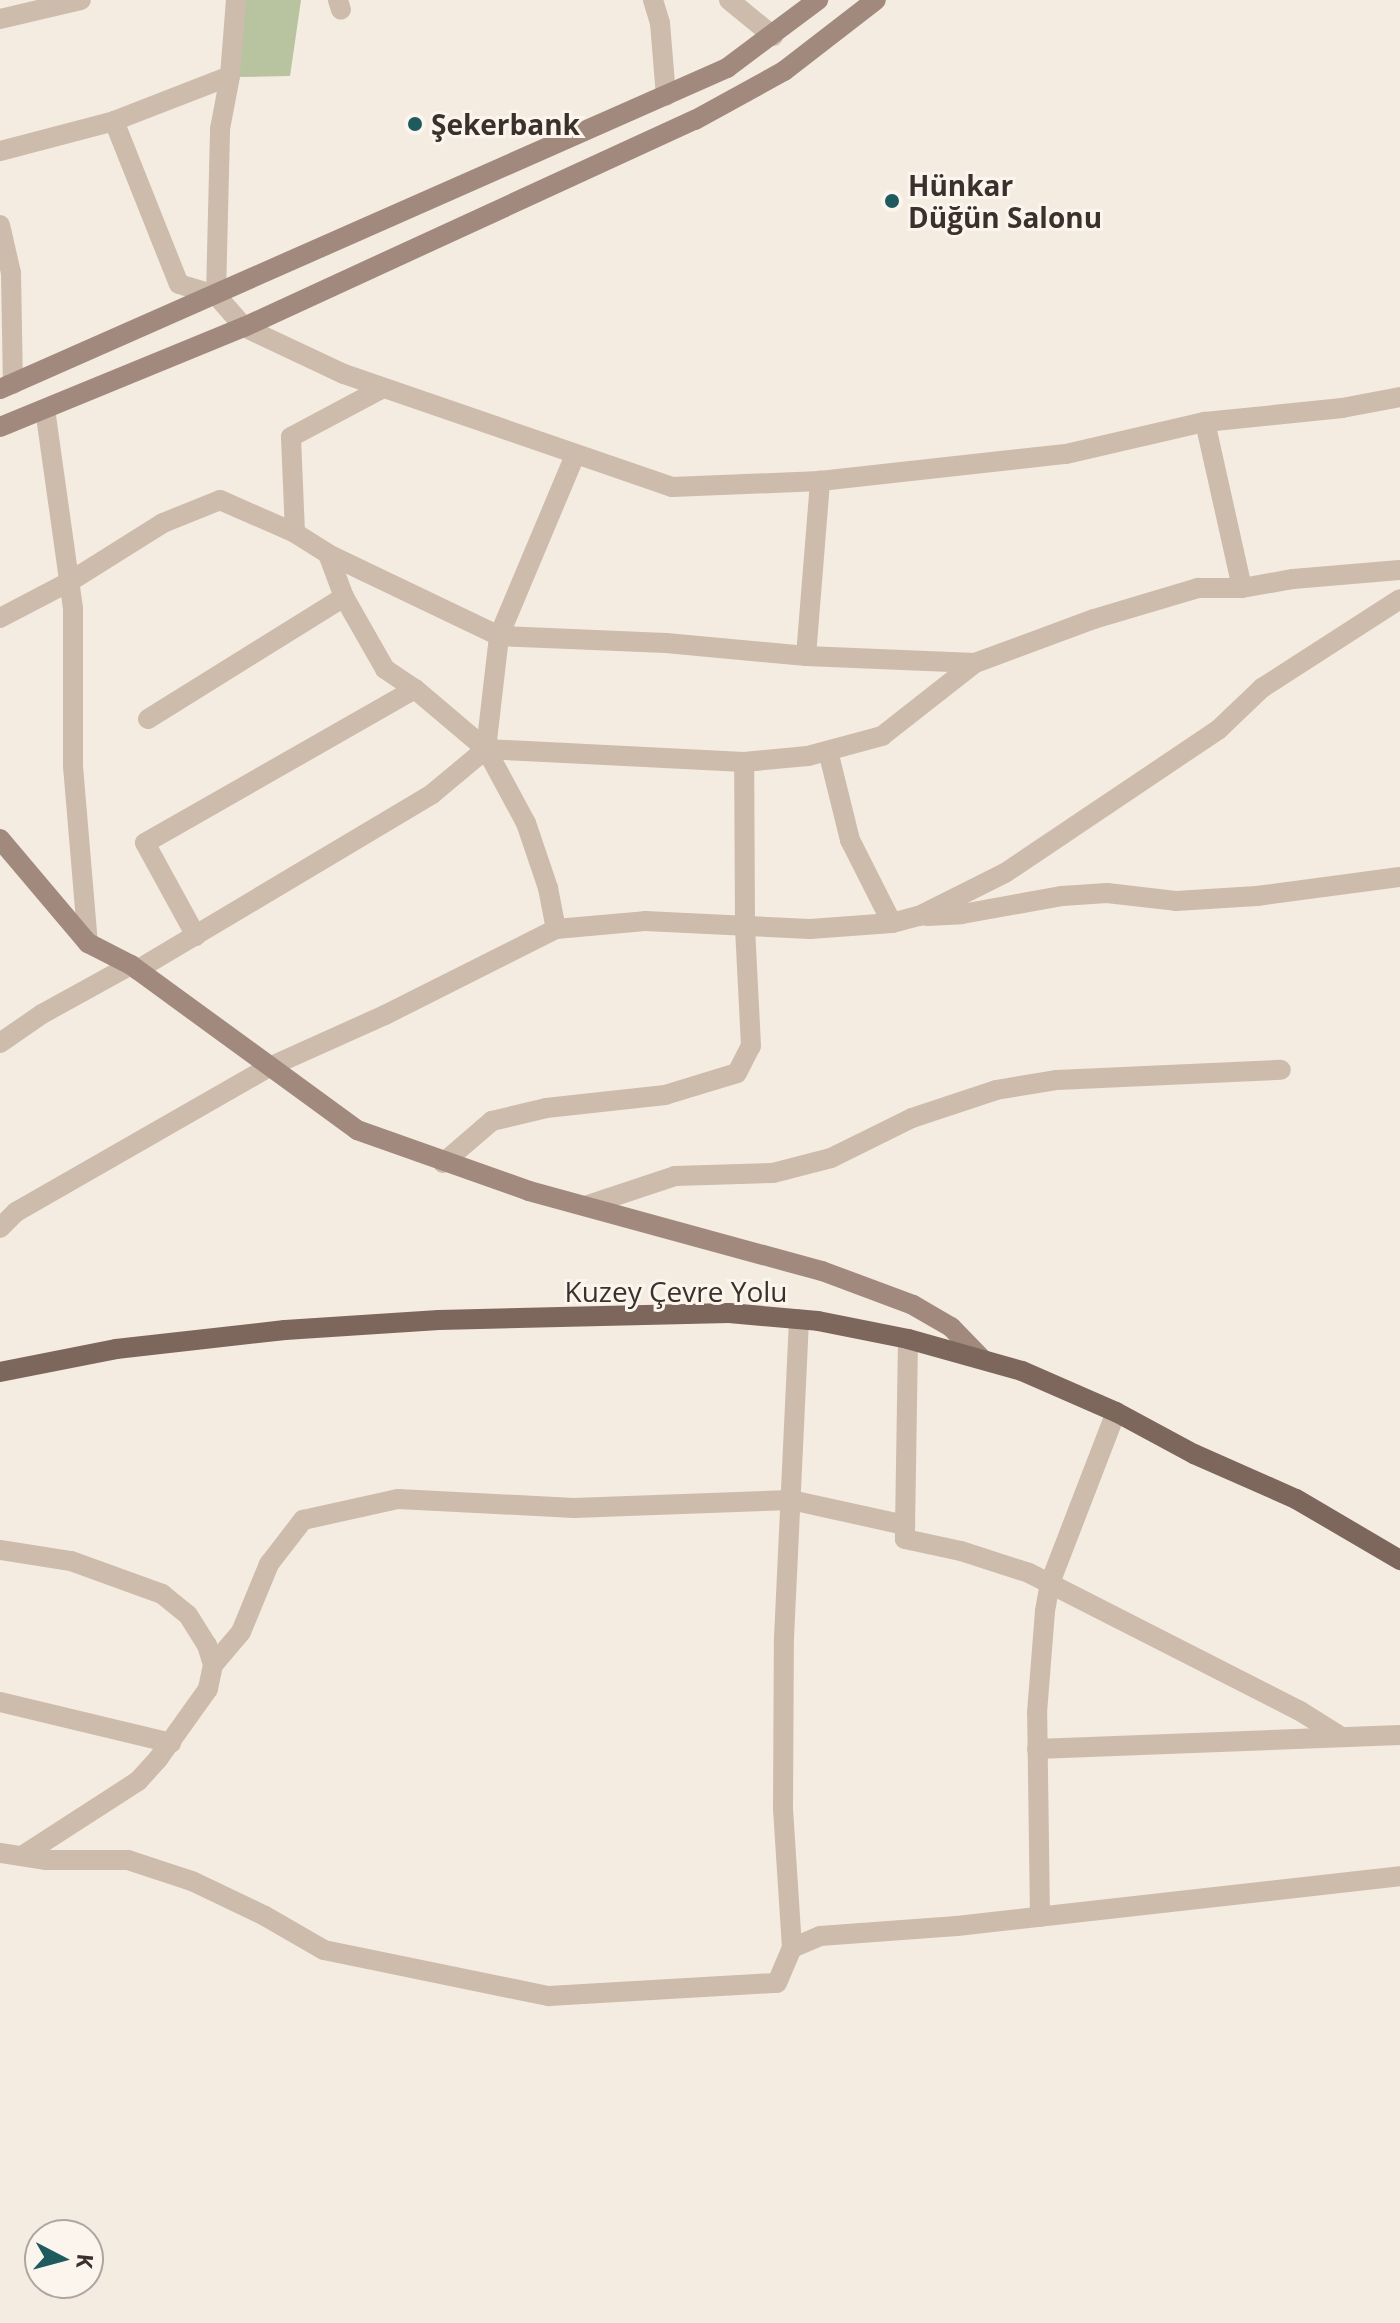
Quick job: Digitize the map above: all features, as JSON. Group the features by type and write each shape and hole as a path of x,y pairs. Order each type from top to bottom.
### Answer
{"main road":[{"path":"6,387 727,68 818,0"},
{"path":"0,427 244,327 695,120 784,71 876,0"},
{"path":"0,839 88,943 134,968 267,1068 357,1130 443,1163 585,1206 822,1271 913,1305 951,1327 982,1359"},
{"name":"Kuzey Çevre Yolu","path":"0,1372 116,1349 285,1330 439,1320 729,1313 799,1319 908,1339 1022,1371 1116,1412 1194,1454 1296,1499 1400,1560"}],"street":[{"path":"0,19 81,0"},
{"path":"216,295 220,129 230,76 236,0"},
{"path":"653,0 660,23 666,96"},
{"path":"729,0 773,36"},
{"path":"0,151 114,121 230,76"},
{"path":"114,121 179,284 216,295 244,327 383,388 672,487 820,481 1066,454 1205,422 1342,408 1400,397"},
{"path":"0,225 3,254 11,273 6,387"},
{"path":"295,533 291,437 383,388"},
{"path":"45,409 69,582 76,685 73,766 88,943"},
{"path":"1205,422 1242,588"},
{"path":"486,749 499,636 575,455"},
{"path":"806,656 820,481"},
{"path":"0,618 69,582 163,523 220,500 295,533 328,554 499,636 666,643 806,656 975,663"},
{"path":"328,554 344,597 385,669 415,689 486,749 526,823 548,888 556,929"},
{"path":"0,1043 42,1014 196,936 432,794 486,749 744,762 828,751 882,736 975,663 1094,619 1198,588 1242,588 1293,579 1400,570"},
{"path":"148,719 344,597"},
{"path":"919,916 1005,873 1218,730 1262,688 1400,599"},
{"path":"196,936 145,843 415,689"},
{"path":"828,751 850,840 892,923"},
{"path":"443,1163 492,1121 546,1108 665,1095 737,1073 751,1046 745,926 744,762"},
{"path":"0,1228 16,1212 267,1068 469,974 556,929 645,921 810,929 962,914 1062,896 1107,893 1176,901 1257,896 1400,877"},
{"path":"585,1206 675,1176 773,1173 831,1158 912,1118 996,1090 1057,1080 1281,1070"},
{"path":"0,1853 46,1860 128,1860 192,1881 265,1916 324,1950 549,1996 777,1983 792,1948 783,1809 784,1638 799,1319"},
{"path":"908,1339 905,1539 997,1561 1050,1583 1300,1711 1340,1736"},
{"path":"1040,1917 1037,1749 1041,1636 1050,1583 1116,1412"},
{"path":"213,1665 241,1632 269,1564 303,1520 398,1499 574,1508 791,1500 905,1525"},
{"path":"0,1550 71,1561 162,1594 188,1615 207,1645 213,1665 208,1689 171,1743 138,1781 22,1856"},
{"path":"0,1702 171,1743"},
{"path":"1037,1749 1400,1735"},
{"path":"792,1948 820,1936 903,1932 1400,1876"}],"green space":[{"path":"242,0 301,0 290,76 237,77"}],"place":[{"name":"Şekerbank","path":"415,124"},
{"name":"Hünkar Düğün Salonu","path":"892,201"}]}
